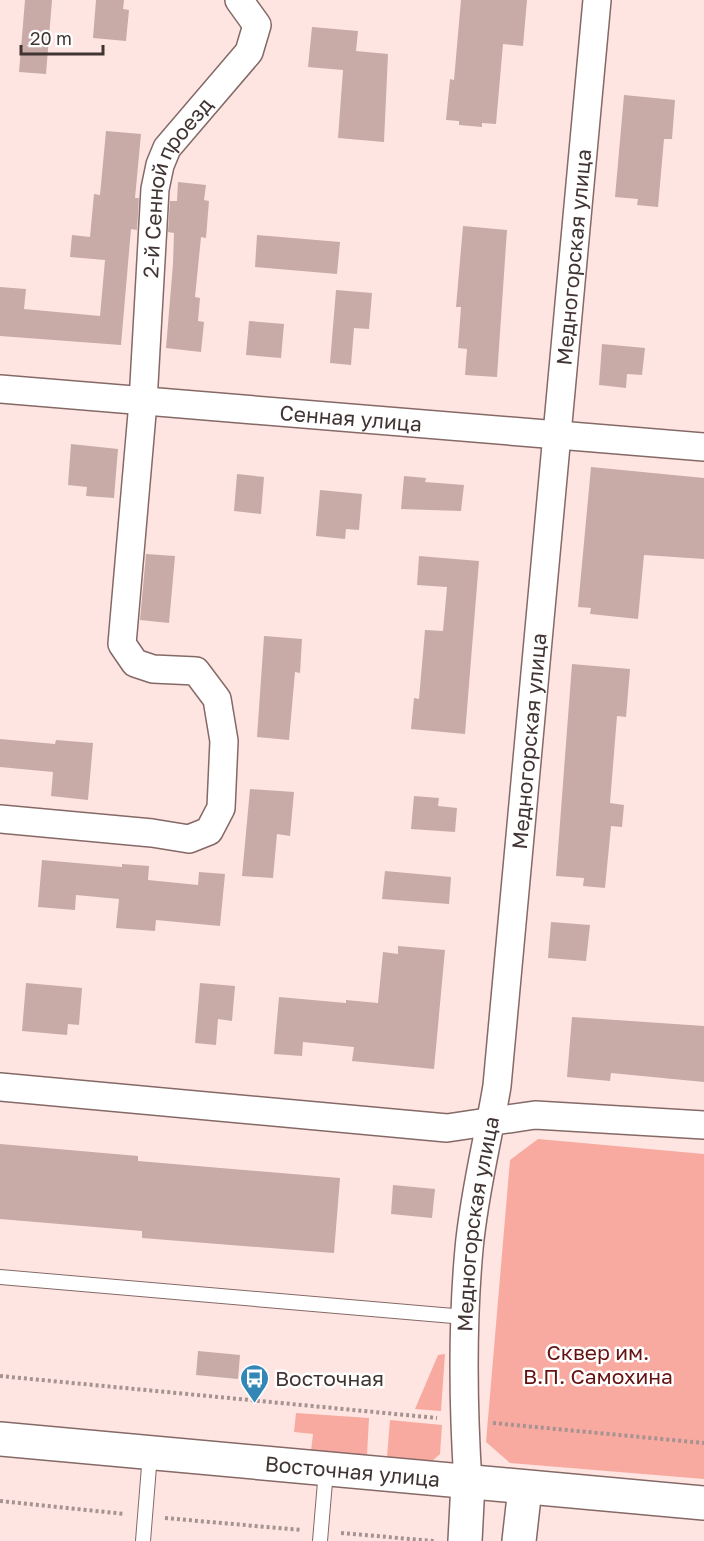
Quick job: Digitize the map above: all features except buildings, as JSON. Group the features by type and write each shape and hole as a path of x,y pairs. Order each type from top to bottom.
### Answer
{"main road":[{"name":"Восточная улица","path":"0,1439 704,1503"},
{"path":"465,1541 468,1483"},
{"path":"519,1541 525,1488"}],"street":[{"name":"2-й Сенной проезд","path":"143,402 155,189 160,165 167,148 249,52 257,25 239,0"},
{"name":"Медногорская улица","path":"468,1483 464,1421 465,1317 469,1249 478,1180 497,1086 555,433 597,0"},
{"name":"Сенная улица","path":"0,389 704,447"},
{"path":"0,819 152,833 189,839 209,831 221,808 224,741 217,699 196,671 153,669 135,663 122,644 143,402"},
{"path":"0,1087 447,1128 535,1115 704,1125"}],"lane":[{"path":"0,1277 465,1317"},
{"path":"143,1541 150,1454"},
{"path":"321,1536 326,1470"}],"path":[{"path":"0,1376 704,1443"},
{"path":"0,1501 321,1536 435,1540"}],"green space":[{"name":"Сквер им. В.П. Самохина","path":"538,1139 704,1154 704,1479 510,1463 486,1442 510,1160"},
{"path":"445,1354 441,1411 415,1409 438,1355"},
{"path":"296,1413 369,1418 367,1455 311,1451 313,1434 294,1432"},
{"path":"390,1420 442,1425 440,1454 432,1461 387,1457"}],"place":[{"name":"Восточная","path":"254,1404"}]}
